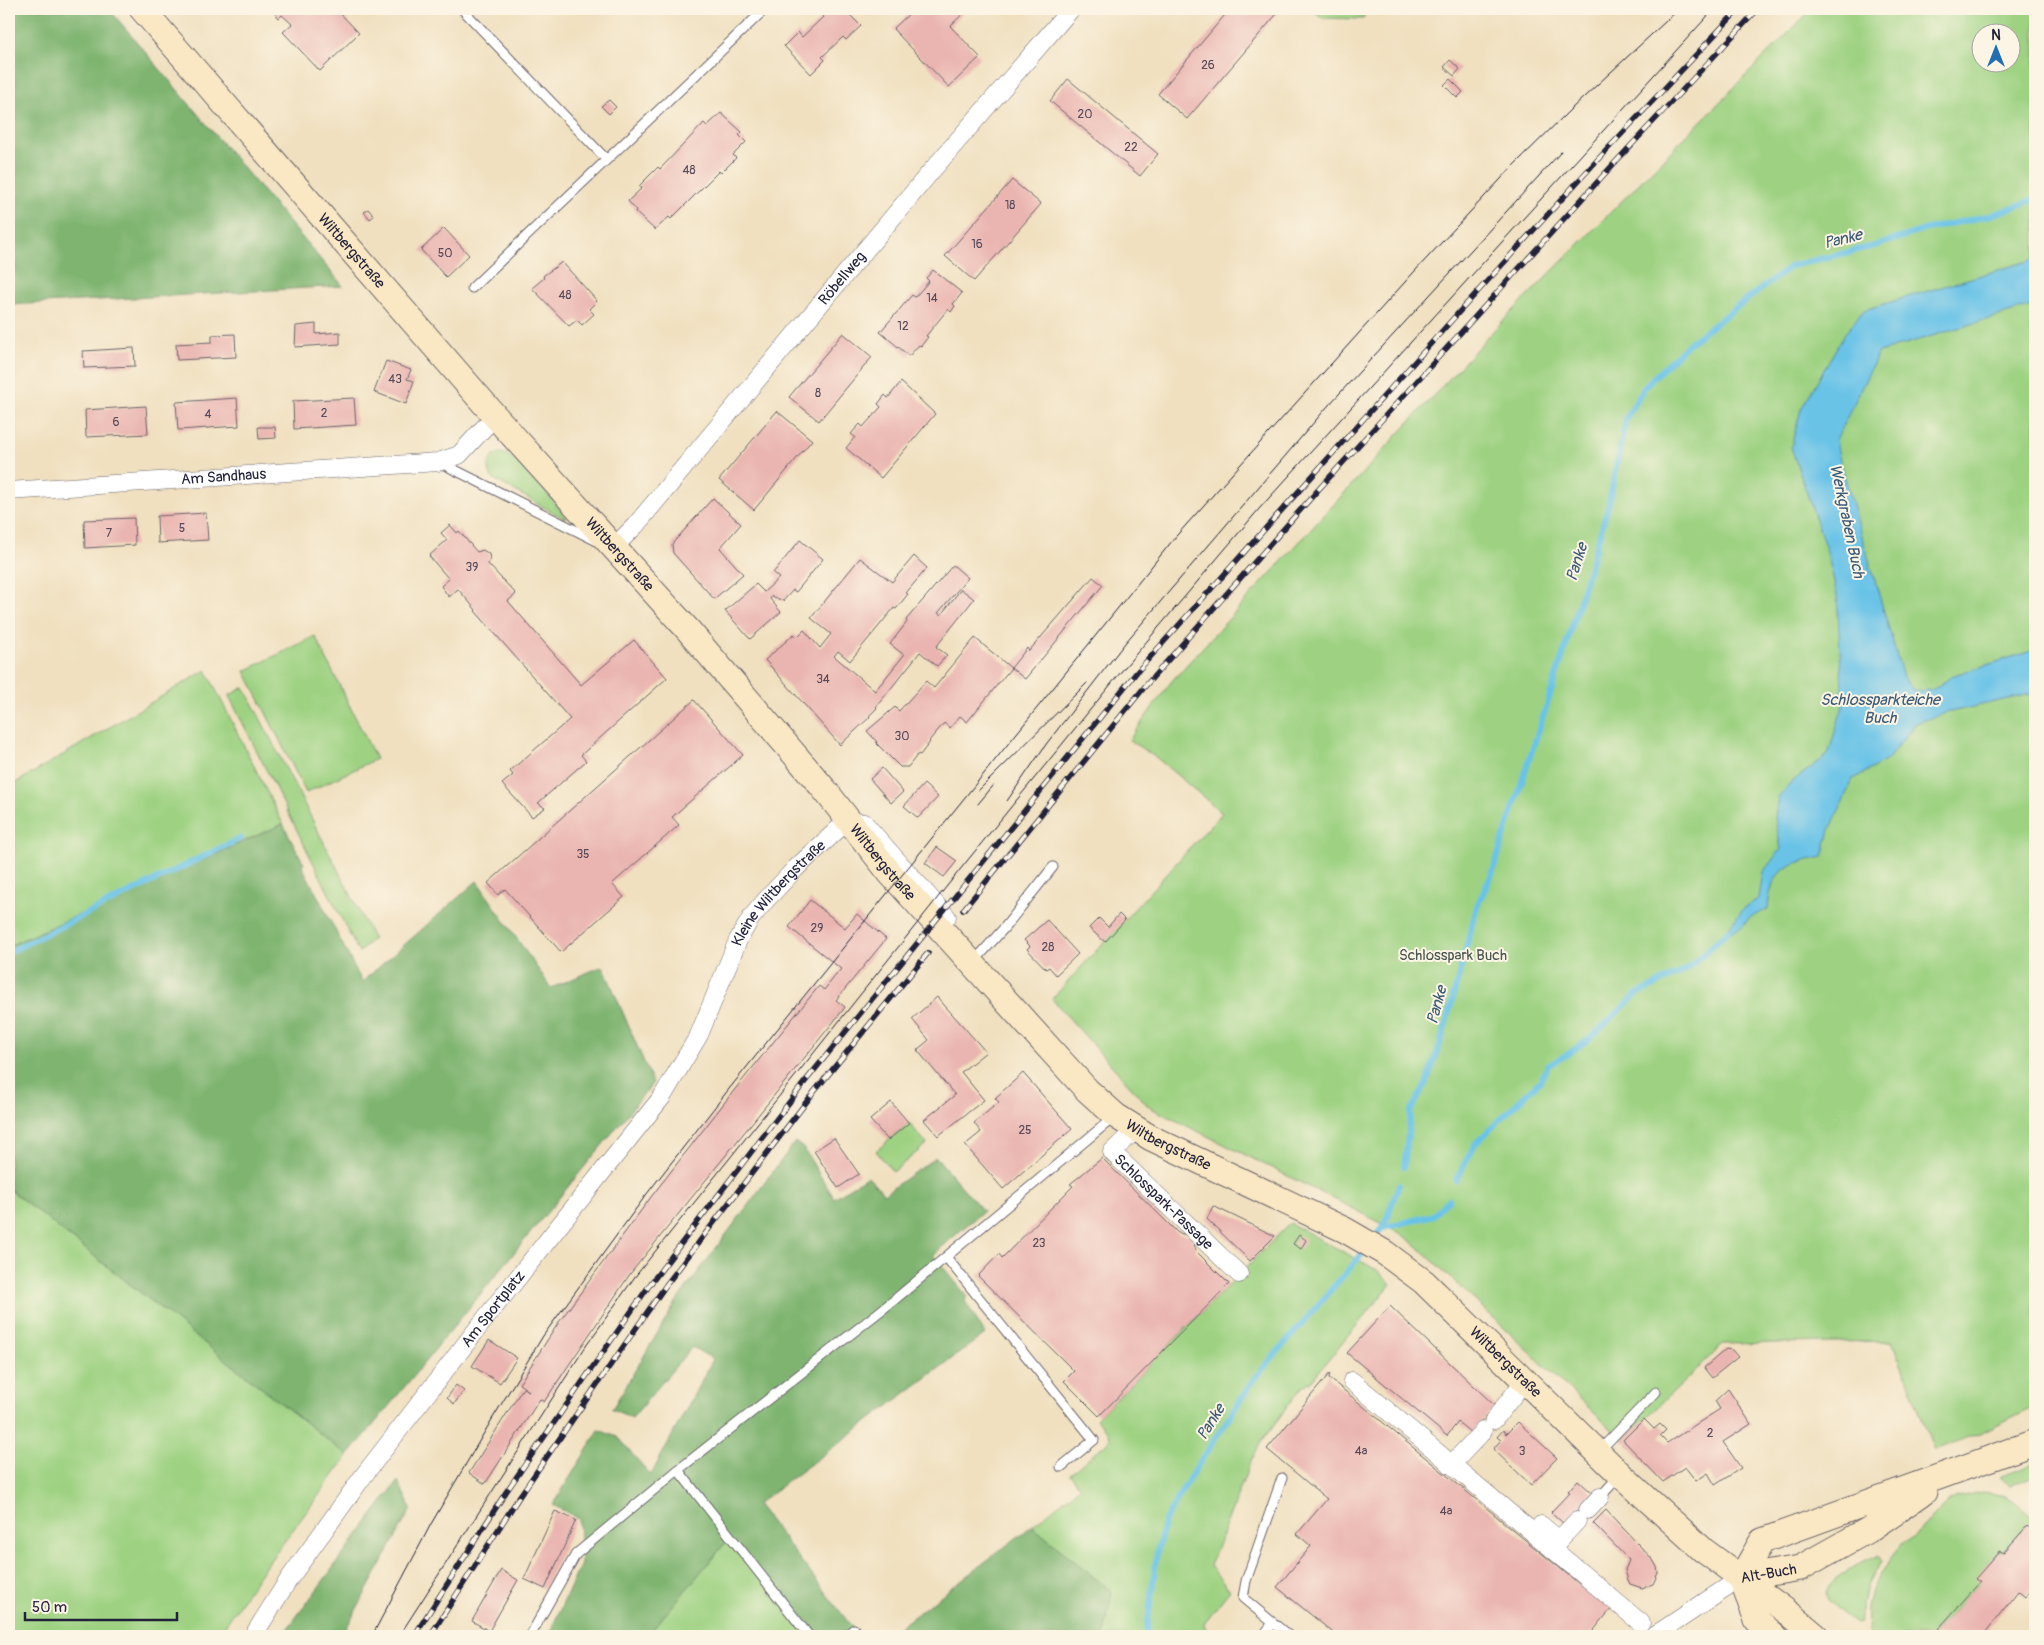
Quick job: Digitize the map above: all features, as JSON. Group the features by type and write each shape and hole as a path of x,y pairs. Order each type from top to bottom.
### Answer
{"main road":[{"name":"Wiltbergstraße","path":"142,9 312,206 425,332 496,416 689,631 824,789 890,873 1087,1090 1116,1116 1151,1138 1308,1211 1385,1253 1424,1282 1621,1475 1703,1550 1790,1614 1816,1636"},
{"name":"Alt-Buch","path":"1741,1578 1762,1541 2035,1442"},
{"name":"Alt-Buch","path":"1741,1578 1800,1568 1874,1526 1921,1495 1939,1478"},
{"path":"1741,1578 1757,1620 1774,1636"}],"street":[{"name":"Röbellweg","path":"613,548 635,526 928,174 1071,9"},
{"name":"Am Sandhaus","path":"9,491 438,462 459,455 496,416"},
{"path":"848,820 864,823 1053,1039 1061,1063"},
{"name":"Kleine Wiltbergstraße","path":"723,975 738,940 751,918 795,869 848,820"},
{"name":"Am Sportplatz","path":"253,1636 289,1579 364,1475 662,1096 699,1034 723,975"},
{"name":"Schlosspark-Passage","path":"1136,1129 1112,1152 1239,1274"},
{"path":"1451,1464 1488,1425 1525,1380"},
{"path":"1352,1381 1641,1623"},
{"path":"1531,1531 1538,1522 1559,1540 1588,1510"},
{"path":"1654,1636 1741,1578"}],"lane":[{"path":"472,288 765,9"},
{"path":"469,11 606,159"},
{"path":"438,462 579,534 613,548"},
{"path":"980,956 1000,934 1053,866"},
{"path":"530,1636 576,1554 678,1470 893,1301 1116,1116"},
{"path":"946,1257 1094,1440 1061,1466"},
{"path":"1598,1452 1656,1392"},
{"path":"678,1470 809,1636"},
{"path":"1588,1510 1621,1475"},
{"path":"1282,1478 1246,1581 1243,1598 1289,1636"},
{"path":"1263,1636 1274,1623"},
{"path":"844,1636 854,1629"}],"green space":[{"path":"9,9 109,9 343,286 9,305"},
{"path":"1312,9 1367,9 1363,19 1322,18"},
{"name":"Schlosspark Buch","path":"1812,9 2035,9 2035,1406 1980,1433 1934,1450 1892,1341 1723,1344 1623,1440 1416,1245 1400,1233 1149,1107 1052,999 1222,813 1158,759 1129,740 1171,682 1493,331"},
{"path":"500,453 507,454 513,459 549,496 566,518 492,478 489,463 493,457"},
{"path":"315,636 376,759 306,793 245,671"},
{"path":"206,670 283,824 9,946 9,787"},
{"path":"244,687 373,938 359,953 229,696"},
{"path":"283,824 304,864 302,866 362,982 477,881 551,988 603,966 653,1083 348,1456 9,1189 9,946"},
{"path":"909,1123 927,1144 893,1172 876,1151"},
{"path":"795,1142 803,1148 834,1198 868,1176 884,1194 936,1157 983,1211 933,1255 967,1296 965,1301 985,1334 757,1504 859,1636 819,1636 726,1542 647,1636 548,1636 581,1564 579,1519 553,1505 599,1430 617,1437 651,1475 713,1359 692,1347 632,1418 612,1409 678,1299"},
{"path":"9,1189 348,1456 257,1578 218,1636 9,1636"},
{"path":"1290,1223 1377,1270 1391,1284 1312,1380 1302,1387 1261,1442 1250,1463 1210,1566 1230,1590 1204,1623 1205,1628 1216,1636 1104,1636 1111,1592 1032,1526 1080,1487 1070,1474 1110,1440 1109,1434 1096,1419"},
{"path":"2035,1463 2035,1475 2010,1486 2000,1477"},
{"path":"398,1481 411,1509 342,1636 282,1636"},
{"path":"1983,1492 1999,1495 2011,1500 2033,1518 2003,1553 1999,1551 1976,1579 1980,1582 1932,1636 1870,1636 1867,1634 1868,1605 1872,1590 1881,1572 1901,1546 1923,1528 1948,1502 1956,1497"},
{"path":"1032,1526 1112,1592 1104,1636 888,1636"},
{"path":"726,1542 818,1634 819,1636 647,1636"},
{"path":"1879,1555 1881,1560 1867,1586 1859,1623 1855,1624 1829,1600 1827,1593 1836,1579 1854,1567"}],"water":[{"name":"Schlossparkteiche Buch","path":"2035,259 2035,305 1879,352 1836,440 1839,457 1903,677 1914,691 1932,690 1954,675 2035,650 2035,693 1946,713 1916,723 1887,760 1853,779 1830,830 1823,857 1796,863 1783,870 1773,885 1768,909 1749,918 1742,927 1723,935 1743,909 1759,898 1763,872 1781,849 1775,818 1778,797 1793,781 1828,755 1843,706 1837,595 1827,552 1791,447 1801,409 1845,333 1864,310"}],"building":[{"path":"271,9 336,9 359,33 320,71 283,32 292,24 282,15 279,18"},
{"path":"822,9 844,9 861,26 846,40 843,37 822,57 825,60 811,74 784,46 798,32 802,37 823,17 819,12"},
{"path":"914,9 968,9 950,26 980,57 949,87 893,29"},
{"path":"1230,9 1281,9 1187,119 1158,94"},
{"path":"1450,60 1460,69 1454,76 1444,67"},
{"path":"1068,79 1158,154 1140,176 1050,101"},
{"path":"1450,79 1463,92 1457,98 1444,85"},
{"path":"609,100 616,107 609,114 601,106"},
{"path":"721,113 742,132 739,135 746,142 733,155 736,158 721,173 719,171 671,219 669,217 655,230 635,212 636,210 628,201 642,188 639,186 658,167 660,169 704,123 707,126"},
{"path":"1012,180 1041,204 974,281 945,256"},
{"path":"368,209 374,216 370,219 364,212"},
{"path":"444,228 469,255 446,277 421,250"},
{"path":"562,262 597,301 589,309 594,314 582,325 577,320 569,326 532,288 544,278 543,276"},
{"path":"933,270 962,293 953,304 955,306 951,312 948,309 926,336 928,337 921,346 919,345 909,356 880,332 912,295 915,297 929,281 926,278"},
{"path":"316,324 316,334 340,332 340,344 295,347 296,326"},
{"path":"843,333 872,357 819,421 789,397"},
{"path":"235,334 236,357 177,360 176,344 212,342 212,335"},
{"path":"134,348 135,366 84,368 83,351"},
{"path":"386,361 411,370 407,379 414,381 406,404 374,392"},
{"path":"901,382 935,414 881,478 846,448 855,437 851,434 860,424 863,427 881,407 878,404 885,395 888,398"},
{"path":"237,398 239,426 178,430 176,402"},
{"path":"354,398 356,425 294,429 293,401"},
{"path":"146,406 148,434 86,437 85,410"},
{"path":"777,411 812,440 754,510 719,480"},
{"path":"258,427 275,427 276,438 259,439"},
{"path":"713,498 741,524 720,548 743,574 714,599 673,553 672,544"},
{"path":"206,513 208,540 158,543 157,516"},
{"path":"134,518 135,545 85,548 84,520"},
{"path":"450,525 457,533 459,531 477,552 483,550 489,554 490,560 488,564 516,594 508,601 581,685 634,640 667,678 581,755 586,761 538,803 545,808 532,817 502,784 513,775 510,771 570,719 458,589 449,597 441,586 449,579 429,556 447,540 441,533"},
{"path":"800,540 823,559 796,592 793,590 783,601 772,596 770,599 781,612 750,639 725,611 756,584 764,592 779,578 773,573"},
{"path":"914,556 927,568 906,593 908,594 896,609 894,608 850,661 838,651 834,656 875,691 904,655 890,644 907,622 906,620 953,565 968,578 938,613 941,615 961,589 974,599 936,647 947,655 937,666 920,652 870,717 840,745 765,660 794,634 797,637 804,630 820,648 831,634 811,618 860,558 892,582"},
{"path":"1093,577 1103,585 1025,679 1011,668 1027,648 1029,651"},
{"path":"975,638 1011,668 967,722 960,716 950,728 944,723 920,755 918,754 908,767 900,767 867,731 895,707 899,711 926,681 934,688"},
{"path":"694,700 743,755 672,817 679,825 612,884 624,897 561,952 505,889 498,895 488,883"},
{"path":"882,768 903,792 891,803 870,779"},
{"path":"924,784 938,797 918,818 904,806"},
{"path":"937,847 957,861 944,877 925,863"},
{"path":"810,900 845,928 857,914 886,939 836,1000 845,1007 843,1010 630,1274 544,1402 540,1399 485,1484 469,1473 523,1388 529,1391 519,1384 559,1322 651,1197 732,1093 819,986 824,990 841,969 789,927"},
{"path":"1119,914 1125,920 1105,942 1089,928 1099,918 1108,927"},
{"path":"1047,920 1078,954 1056,975 1049,967 1046,969 1027,949 1030,946 1024,940"},
{"path":"937,997 986,1052 961,1072 984,1100 938,1136 924,1120 955,1095 917,1050 929,1040 912,1019"},
{"path":"1023,1073 1072,1129 1003,1189 965,1145 981,1132 974,1123 999,1102 995,1098"},
{"path":"891,1102 909,1123 888,1140 870,1120"},
{"path":"834,1138 859,1174 838,1188 814,1151"},
{"path":"1102,1158 1178,1233 1192,1236 1196,1251 1229,1284 1099,1416 1064,1381 1074,1371 978,1276 999,1254 1002,1258 1073,1186 1070,1184"},
{"path":"1213,1206 1275,1236 1250,1261 1207,1219"},
{"path":"1299,1235 1306,1240 1301,1249 1293,1244"},
{"path":"1390,1306 1495,1406 1471,1433 1458,1422 1447,1436 1347,1353"},
{"path":"489,1340 517,1358 500,1383 472,1366"},
{"path":"1726,1349 1732,1350 1738,1357 1712,1378 1704,1368"},
{"path":"1330,1373 1329,1378 1582,1586 1583,1584 1611,1609 1589,1636 1337,1636 1277,1587 1311,1546 1297,1534 1327,1499 1267,1449"},
{"path":"456,1385 464,1391 454,1404 447,1398"},
{"path":"1728,1389 1751,1424 1723,1442 1741,1468 1715,1485 1708,1473 1696,1481 1685,1467 1663,1482 1623,1440 1644,1419 1654,1429 1660,1424 1666,1430 1660,1436 1667,1443 1720,1409 1715,1401"},
{"path":"1518,1422 1557,1458 1531,1485 1493,1449 1501,1440 1497,1437 1503,1430 1506,1434"},
{"path":"1578,1480 1592,1493 1583,1502 1585,1505 1565,1525 1551,1512 1570,1492 1568,1491"},
{"path":"1606,1510 1653,1560 1658,1573 1653,1584 1642,1588 1630,1584 1625,1570 1629,1560 1593,1523"},
{"path":"555,1511 576,1520 545,1589 524,1579"},
{"path":"2027,1526 2035,1532 2035,1572 2032,1576 2035,1579 2035,1584 2025,1597 2018,1591 1985,1633 1989,1636 1932,1636 1980,1582 1975,1579 1999,1551 2003,1553"},
{"path":"501,1570 518,1580 489,1631 472,1621"}],"waterway":[{"name":"Panke","path":"1404,1167 1411,1110 1426,1084 1443,1035 1477,906 1492,874 1565,649 1608,507 1626,418 1646,385 1688,344 1791,266 1878,245 1927,229 1992,215 2035,199"},
{"path":"9,952 241,838"},
{"path":"1456,1180 1475,1144 1540,1081 1548,1065 1588,1040 1636,995 1687,969 1728,931"},
{"name":"Panke","path":"1376,1236 1383,1228 1399,1185"},
{"path":"1383,1228 1434,1215 1449,1199"},
{"name":"Panke","path":"1146,1636 1157,1552 1165,1520 1189,1479 1254,1379 1362,1254"}],"tram line":[{"path":"372,1636 431,1524 543,1336 646,1195 729,1089 1177,535 1414,272 1513,166 1570,110 1679,9"},
{"path":"399,1636 586,1346 634,1278 967,861 1125,667 1259,509 1714,9"},
{"path":"1007,801 1047,743 1125,643 1328,406 1561,152"},
{"path":"979,790 1087,683"},
{"path":"978,804 993,786"}],"railway":[{"path":"414,1636 506,1492 651,1283 804,1083 1136,673 1460,311 1601,156 1739,9"},
{"path":"963,910 1147,684 1318,490 1610,168 1758,9"},
{"path":"430,1636 519,1497 666,1285 814,1092 928,953"}],"water label":[{"name":"Werkgraben Buch","path":"1847,521"}]}
